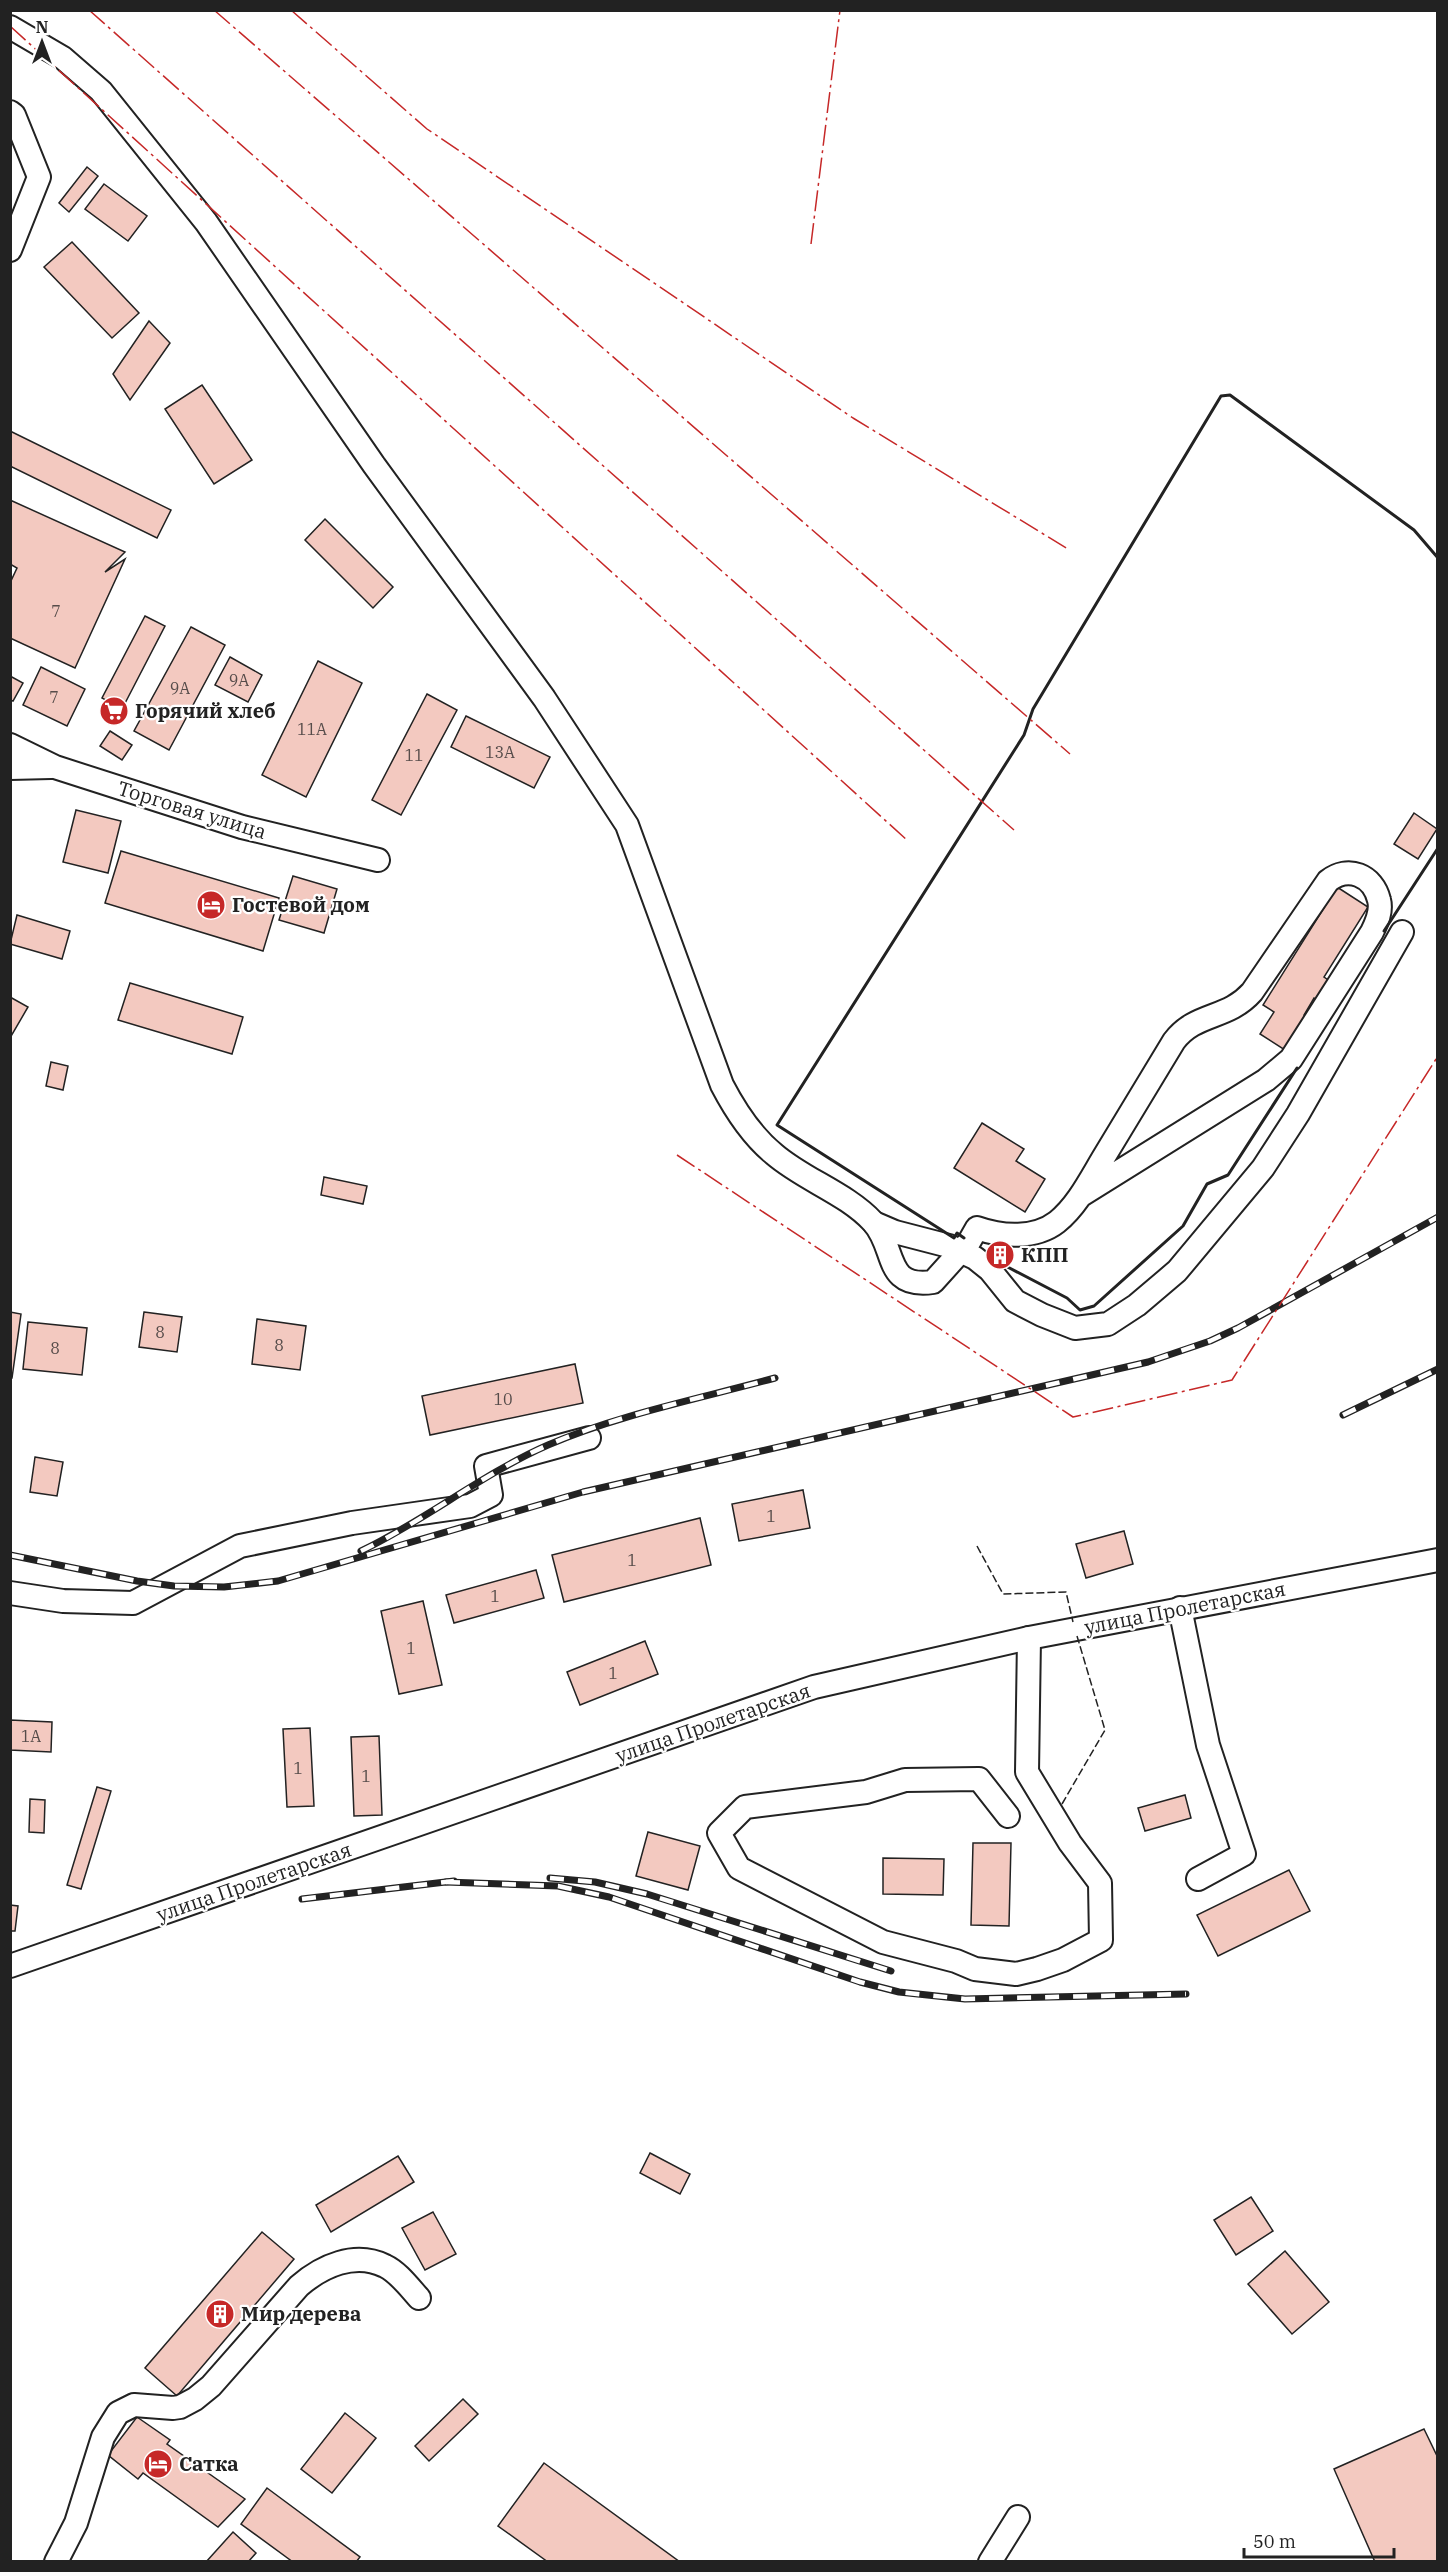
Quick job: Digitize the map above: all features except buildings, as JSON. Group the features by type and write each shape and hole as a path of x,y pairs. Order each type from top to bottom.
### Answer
{"street":[{"path":"10,27 77,69 101,91 144,142 206,222 374,465 573,739 627,825 722,1085 744,1121 774,1155 859,1210 874,1223 895,1232 961,1251 990,1270 1015,1300 1042,1315 1075,1328 1108,1324 1137,1305 1177,1271 1263,1168 1298,1114 1402,932"},
{"path":"10,112 39,177 10,250"},
{"name":"Торговая улица","path":"10,745 55,767 242,827 378,860"},
{"path":"10,768 55,767"},
{"path":"874,1223 894,1269 903,1278 914,1283 933,1282 961,1251 977,1228 1006,1235 1041,1231 1055,1223 1080,1196 1183,1029 1196,1021 1220,1015 1241,1005 1328,881 1338,873 1350,872 1366,879 1374,888 1379,901 1379,915 1372,932 1291,1059 1266,1080 1080,1196"},
{"path":"10,1593 63,1601 133,1603 240,1546 352,1523 470,1506 491,1495 486,1466 589,1438"},
{"name":"улица Пролетарская","path":"10,1966 814,1688 1029,1638 1437,1560"},
{"path":"1180,1608 1208,1745 1244,1854 1198,1879"},
{"path":"1008,1816 979,1779 905,1780 866,1792 745,1808 719,1833 739,1868 882,1942 956,1961 975,1969 1016,1974 1063,1960 1101,1940 1100,1883 1070,1843 1027,1772 1029,1638"},
{"path":"56,2562 76,2523 103,2437 118,2413 134,2405 173,2408 195,2399 212,2386 299,2286 310,2277 336,2264 362,2260 386,2266 419,2298"},
{"path":"990,2562 1018,2517"}],"railway":[{"path":"10,1555 137,1581 174,1586 224,1587 278,1581 583,1492 1148,1362 1210,1341 1238,1328 1438,1217"},
{"path":"1343,1415 1438,1369"},
{"path":"361,1551 385,1539 500,1469 548,1445 631,1416 775,1378"},
{"path":"550,1878 595,1882 647,1894 891,1971"},
{"path":"302,1899 454,1881"},
{"path":"446,1882 558,1886 609,1897 860,1982 899,1992 965,1999 1186,1994"}],"fence":[{"path":"977,1546 1003,1594 1066,1592 1073,1622"},
{"path":"1062,1804 1105,1730 1077,1636"}],"wall":[{"path":"964,1238 957,1233 954,1238 777,1125 1024,735 1033,709 1221,396 1230,395 1414,530 1438,558"},
{"path":"1384,931 1438,848"},
{"path":"998,1262 1067,1298 1080,1310 1094,1306 1183,1226 1207,1184 1228,1175 1297,1068"}],"power":[{"path":"89,10 1014,830"},
{"path":"214,10 1070,754"},
{"path":"291,10 427,129 853,418 1068,549"},
{"path":"811,244 840,10"},
{"path":"10,26 908,841"},
{"path":"677,1155 1073,1417 1232,1380 1438,1056"}],"place":[{"name":"Горячий хлеб","path":"114,711"},
{"name":"Гостевой дом","path":"211,905"},
{"name":"КПП","path":"1000,1255"},
{"name":"Мир дерева","path":"220,2314"},
{"name":"Сатка","path":"158,2464"}]}
